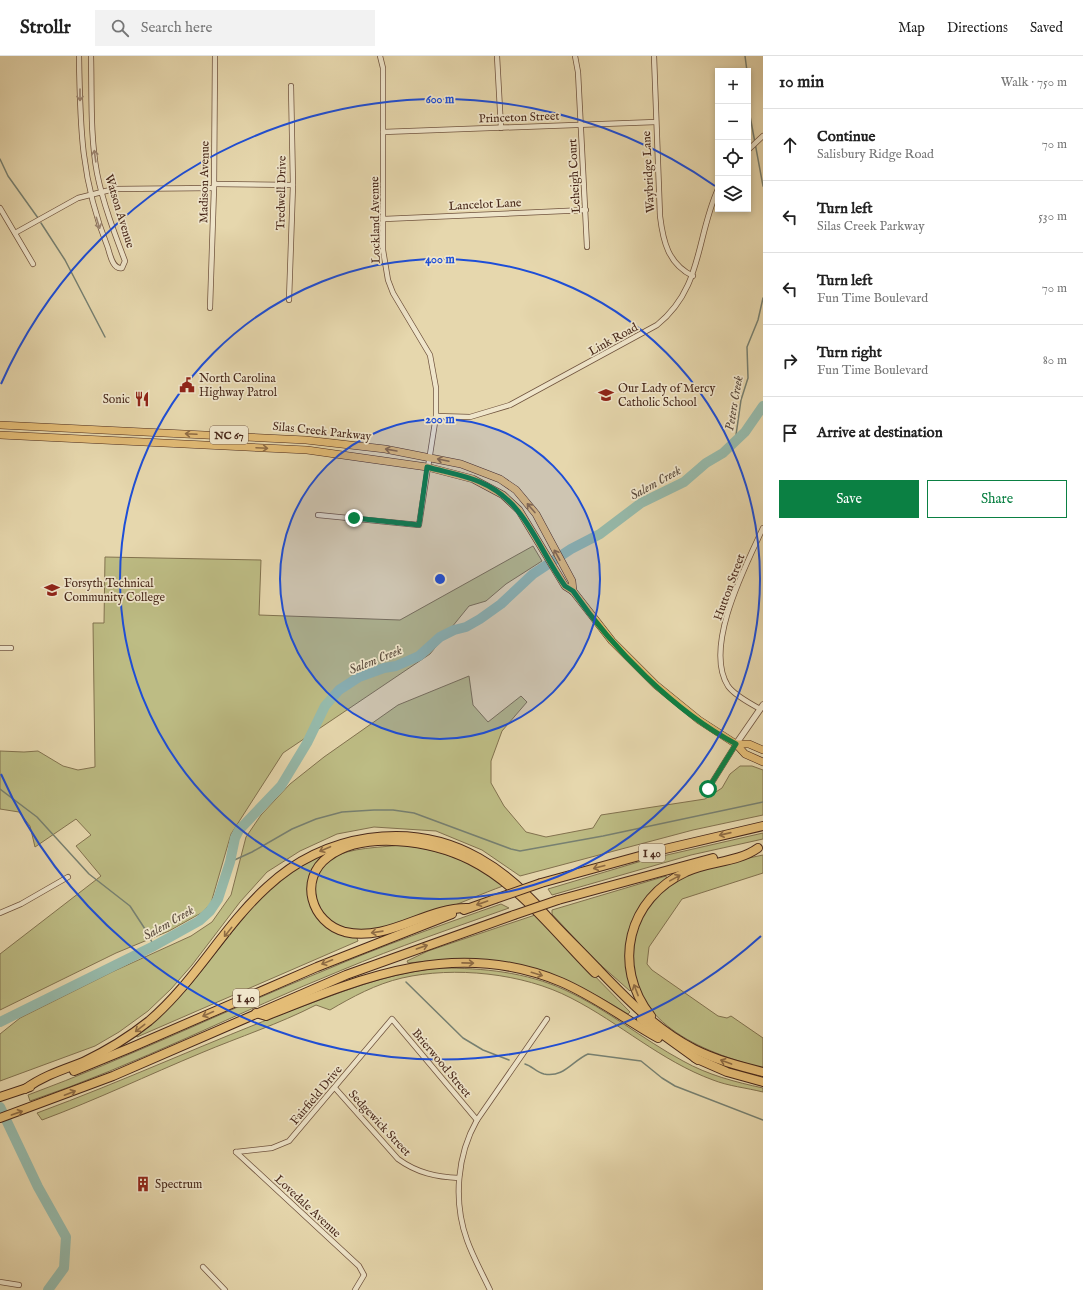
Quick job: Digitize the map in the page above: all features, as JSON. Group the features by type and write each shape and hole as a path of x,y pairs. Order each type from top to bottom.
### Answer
{"highway":[{"name":"I 40","path":"0,1097 25,1089 130,1048 338,958 468,908 541,883 665,849 763,826"},
{"path":"25,1089 38,1079 103,1052 148,1021 189,981 258,896 287,871 309,857 333,846 370,837 401,836 432,840 456,847 485,862 516,885 628,1000 667,1032 694,1049 715,1058 763,1072"},
{"path":"468,908 454,908 388,931 352,933 336,929 319,915 312,899 311,886 315,872 322,862 340,850 355,846 387,842 411,842 446,850 464,857 480,866 510,887 640,1018 698,1060"},
{"name":"I 40","path":"0,1118 34,1107 113,1076 398,955 558,900 700,860 760,847"},
{"path":"667,1032 643,1004 632,980 629,949 636,921 647,902 670,880 698,867 747,855 760,847"},
{"path":"256,1014 266,1016 356,981 398,969 442,963 487,964 527,971 575,988 698,1060 727,1072 763,1082"}],"main road":[{"name":"Silas Creek Parkway","path":"0,425 306,440 373,447 429,457 466,466 500,479 516,490 536,514 572,581 573,591"},
{"path":"22,436 24,430 87,433 96,429"},
{"name":"Silas Creek Parkway","path":"0,435 307,450 427,467 473,479 503,495 522,513 565,586 573,591 612,642 642,672 699,720 736,744 745,754 763,762"},
{"name":"Silas Creek Parkway","path":"736,744 749,744 763,750"}],"street":[{"name":"Watson Avenue","path":"79,56 81,139 90,195 101,233 113,262 119,269 122,268 125,261 110,222 102,192 93,145 91,56"},
{"name":"Madison Avenue","path":"210,308 214,186 215,56"},
{"name":"Lockland Avenue","path":"318,515 419,525 436,416 436,388 430,355 393,293 388,280 383,250 384,132 383,68 380,56"},
{"path":"498,56 501,128"},
{"name":"Leheigh Court","path":"575,56 578,72 587,247"},
{"name":"Waybridge Lane","path":"654,56 662,236 675,263 692,276"},
{"name":"Tredwell Drive","path":"288,300 293,185 291,86"},
{"name":"Princeton Street","path":"384,132 656,122"},
{"path":"751,147 763,136"},
{"path":"15,233 78,198 102,192 114,190 214,186 293,185"},
{"name":"Link Road","path":"436,416 473,416 510,405 657,325 674,310 687,290 715,199"},
{"path":"0,208 33,264"},
{"name":"Lancelot Lane","path":"384,219 586,210"},
{"name":"Hutton Street","path":"762,707 736,694 729,687 723,674 720,654 722,637 732,600 763,528"},
{"path":"0,648 11,648"},
{"path":"708,789 736,744 762,707"},
{"path":"0,913 21,904 68,877"},
{"name":"Fairfield Drive","path":"236,1152 272,1148 289,1141 392,1019"},
{"name":"Brierwood Street","path":"392,1019 477,1120"},
{"path":"490,1290 464,1231 460,1206 459,1178 465,1144 477,1120 547,1019"},
{"name":"Sedgewick Street","path":"335,1088 398,1159 406,1165 434,1176 459,1178"},
{"name":"Lovedale Avenue","path":"236,1152 359,1266 364,1276 355,1290"},
{"path":"203,1267 225,1290"},
{"path":"0,1282 19,1285"}],"shaded area":[{"path":"533,546 542,561 506,584 486,601 469,606 430,654 283,753 231,834 211,903 203,912 169,931 116,953 0,1010 0,954 101,876 76,846 91,835 76,819 35,847 30,826 19,812 0,809 0,751 38,751 63,766 78,770 95,767 93,623 104,623 105,557 261,560 259,615 400,620"},
{"path":"469,676 473,705 488,722 521,696 527,702 502,731 491,761 491,783 504,806 526,832 546,837 593,828 601,815 705,799 722,788 730,774 740,766 752,766 763,770 763,815 693,830 520,876 482,850 436,831 374,827 337,834 300,851 267,872 240,902 192,965 171,989 148,1011 119,1032 95,1046 0,1081 0,1034 20,1018 112,972 191,936 212,922 231,895 246,837 261,815 290,784 324,757 398,705"},
{"path":"763,833 763,839 691,855 552,895 548,889 645,860"},
{"path":"400,845 442,853 467,863 503,886 424,917 367,931 349,930 336,925 325,917 317,902 315,885 320,869 325,863 340,854 348,852 365,848"},
{"path":"763,855 763,873 682,899 649,947 647,964 652,970 718,1016 727,1018 731,1016 763,1038 763,1068 716,1053 693,1042 672,1029 654,1014 641,994 634,972 634,945 638,928 645,912 655,898 668,886 701,870"},
{"path":"319,857 321,860 316,865 312,908 347,935 357,938 358,941 137,1037 136,1035 180,996 259,900 277,883 297,869"},
{"path":"666,876 667,880 629,936 632,989 630,991 595,960 552,914 552,910"},
{"path":"501,904 509,908 425,938 303,986 148,1055 70,1087 30,1101 28,1095 102,1066 286,986 389,944"},
{"path":"535,915 630,1012 628,1014 574,984 548,974 523,967 497,962 470,960 440,960 408,963 407,961 428,951"},
{"path":"440,968 504,972 550,984 595,1006 692,1066 722,1078 763,1088 763,1092 725,1084 694,1072 676,1063 589,1008 552,989 510,978 466,972 422,974 402,978 364,991 330,1010 316,1005 42,1120 37,1113 295,1009 331,996 384,978 421,970"}],"waterway":[{"name":"Peters Creek","path":"745,56 747,68"},
{"name":"Peters Creek","path":"748,104 763,186"},
{"path":"0,159 8,176 38,218"},
{"path":"41,223 65,260 105,337"},
{"name":"Peters Creek","path":"735,442 741,400 748,378 747,347 758,320 763,298"},
{"name":"Salem Creek","path":"0,1022 154,946 199,921 210,911 218,899 230,862 235,838 239,830 281,786 307,743 325,706 339,690 359,677 384,668 396,666 419,656 440,637 454,630 466,627 480,619 501,604 533,574 571,549 600,534 641,503 684,482 706,463 723,453 745,432 763,406"},
{"path":"0,789 37,817 89,874 130,906 154,946"},
{"path":"230,862 252,852 292,829 316,819 342,812 393,810 414,813 520,851 603,836 763,802"},
{"path":"406,982 463,1038 483,1050 509,1060"},
{"path":"525,1064 541,1073 551,1075 557,1074 568,1068 588,1054 641,1061 662,1078 675,1086 763,1120"},
{"name":"Salem Creek","path":"0,1107 38,1187 66,1237 64,1268 48,1290"}],"place":[{"name":"North Carolina Highway Patrol","path":"187,385"},
{"name":"Our Lady of Mercy Catholic School","path":"606,395"},
{"name":"Sonic","path":"142,399"},
{"name":"Forsyth Technical Community College","path":"52,590"},
{"name":"Spectrum","path":"143,1184"}],"route":[{"path":"354,518 419,525 427,467 482,482 503,495 513,503 525,518 565,586 573,591 612,642 656,685 679,704 699,720 736,744 708,789"}]}
